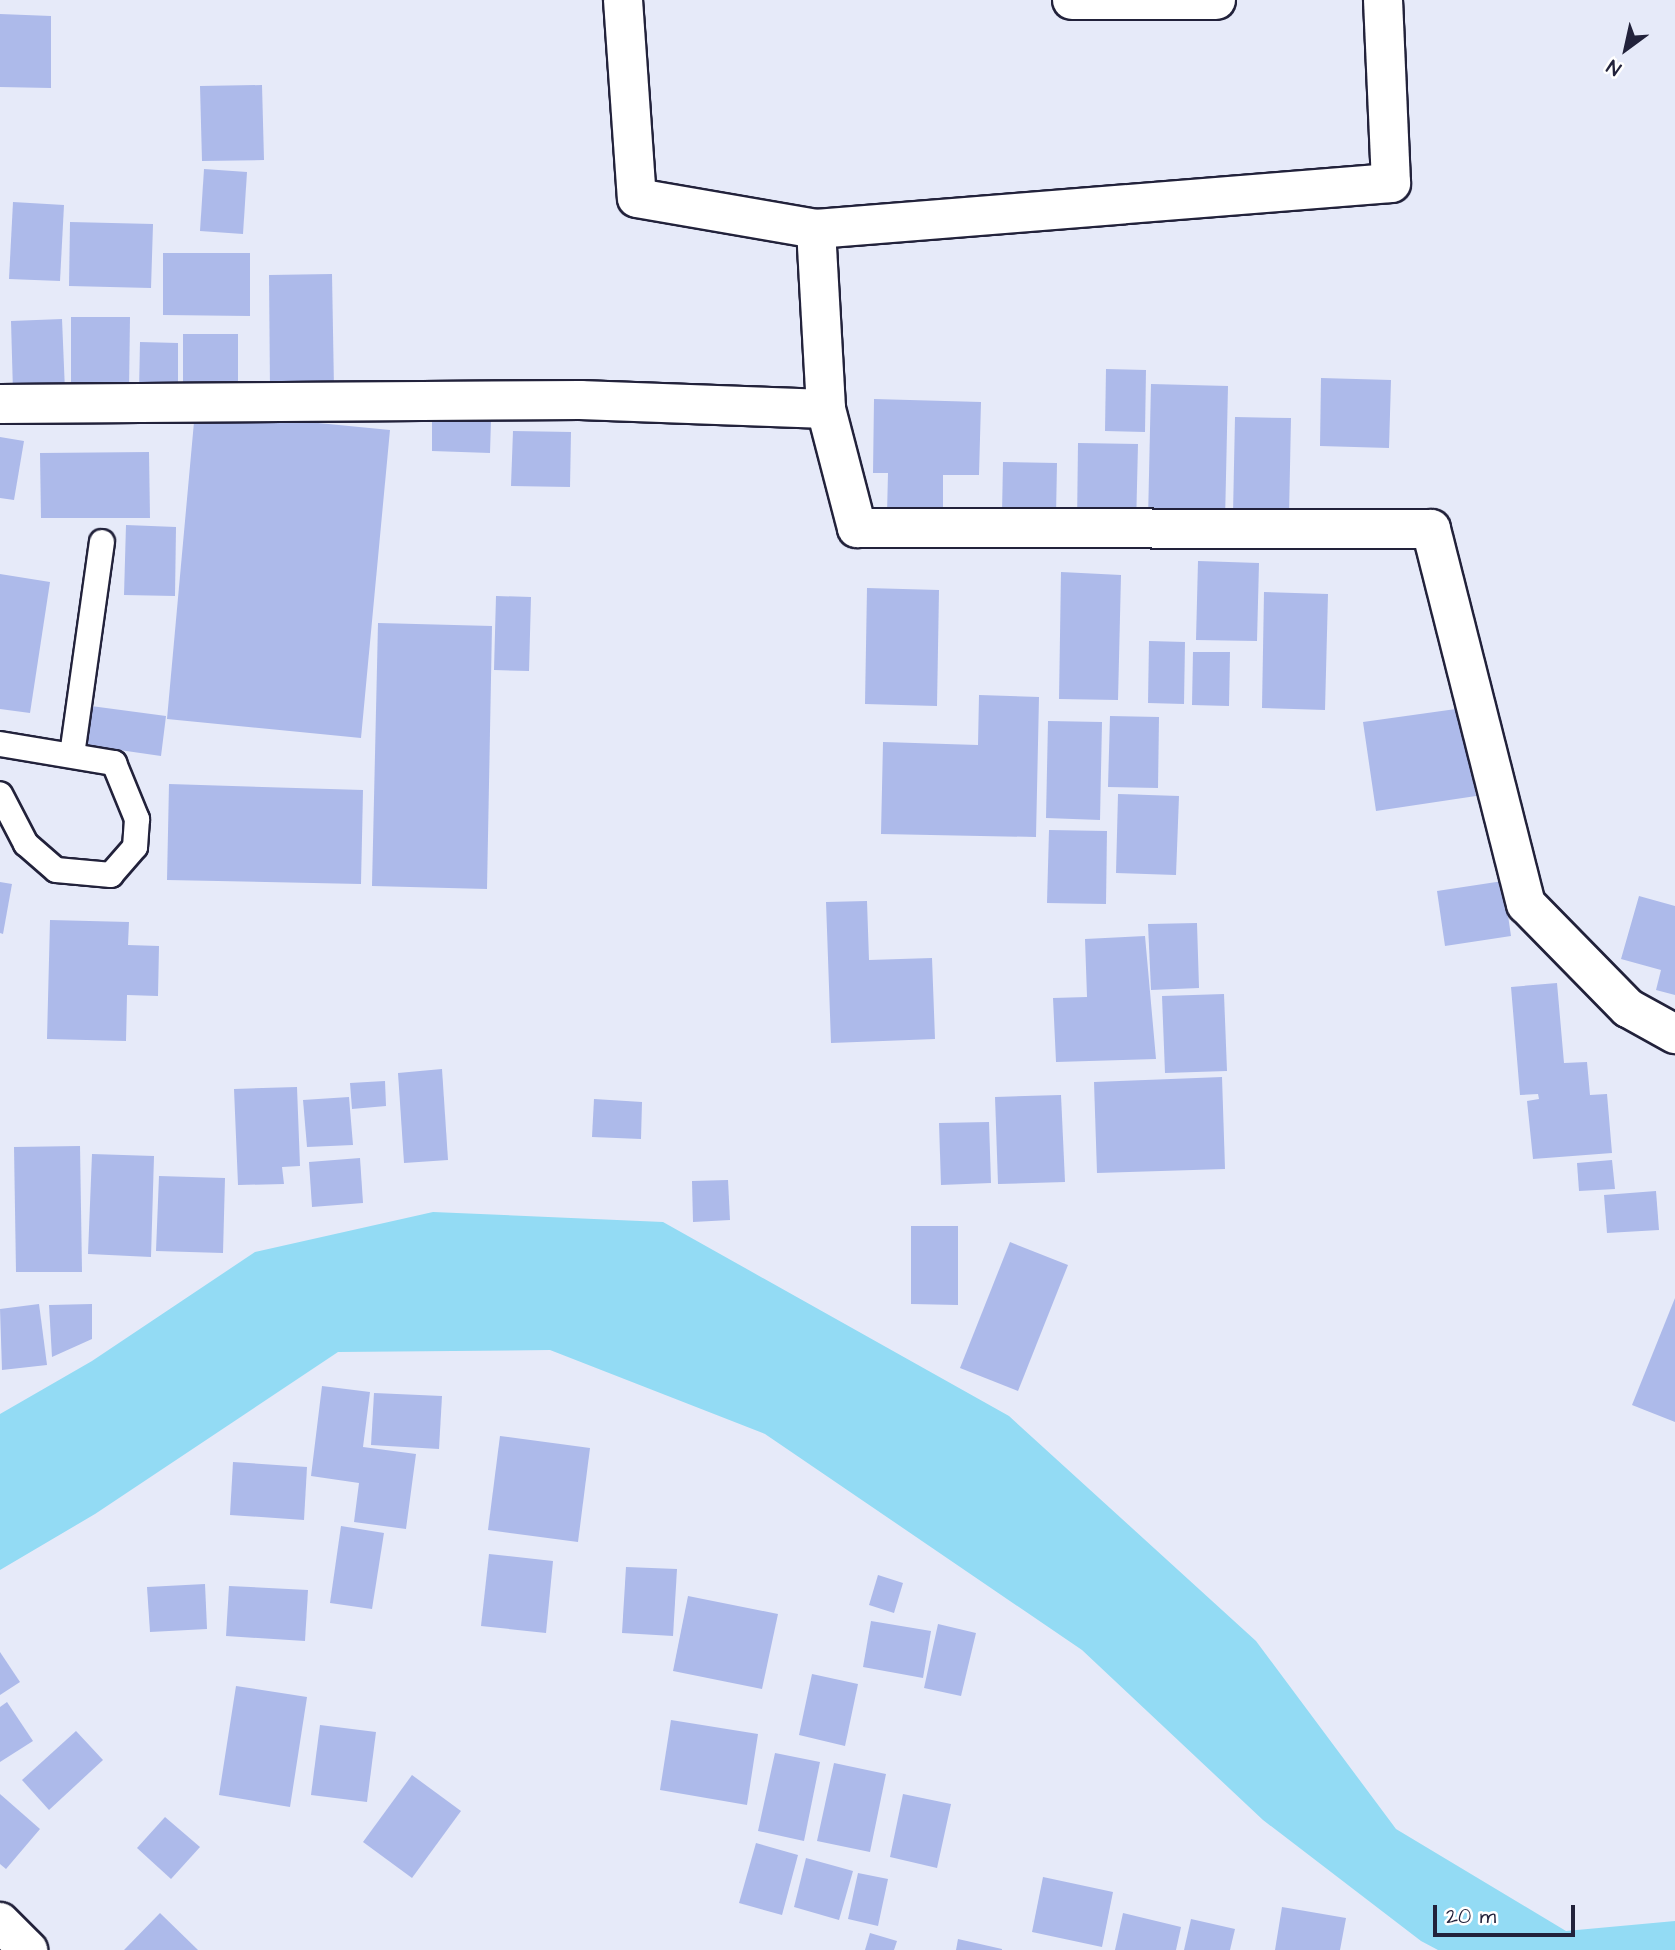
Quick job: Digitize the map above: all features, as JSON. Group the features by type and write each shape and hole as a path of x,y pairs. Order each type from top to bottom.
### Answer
{"street":[{"path":"623,0 637,198 816,229 1391,183 1383,0"},
{"path":"1072,0 1216,0"},
{"path":"816,229 826,409 857,528 1431,529 1526,905 1628,1008 1675,1034"},
{"path":"0,404 580,400 826,409"},
{"path":"0,1922 28,1950"}],"lane":[{"path":"72,755 102,542"},
{"path":"0,744 114,763 137,819 135,847 111,875 57,870 26,844 0,794"}],"water":[{"path":"433,1212 663,1222 1009,1416 1256,1641 1396,1829 1566,1931 1675,1921 1675,1950 1438,1950 1421,1941 1263,1820 1082,1650 765,1434 550,1350 338,1352 95,1514 0,1570 0,1414 92,1361 255,1252"}],"building":[{"path":"0,14 51,16 51,88 0,87"},
{"path":"262,85 264,160 202,161 200,86"},
{"path":"204,169 247,172 243,234 200,231"},
{"path":"13,202 64,205 60,281 9,279"},
{"path":"70,222 153,224 151,288 69,286"},
{"path":"163,253 250,253 250,316 163,315"},
{"path":"332,274 334,389 270,390 269,275"},
{"path":"71,317 130,317 129,390 71,389"},
{"path":"62,319 65,391 13,392 11,321"},
{"path":"183,334 238,334 238,393 183,393"},
{"path":"140,342 178,343 178,393 139,392"},
{"path":"1106,369 1146,370 1145,432 1105,431"},
{"path":"1321,378 1391,380 1389,448 1320,446"},
{"path":"1151,384 1228,386 1225,522 1148,520"},
{"path":"874,399 981,402 979,475 943,475 943,515 887,514 888,473 873,473"},
{"path":"195,411 390,430 361,738 167,719"},
{"path":"1235,417 1291,418 1289,516 1233,514"},
{"path":"432,419 491,420 490,453 432,451"},
{"path":"513,431 571,432 570,487 511,486"},
{"path":"0,437 24,441 14,500 0,498"},
{"path":"1078,443 1138,444 1136,528 1077,527"},
{"path":"149,452 150,518 41,518 40,453"},
{"path":"1003,462 1057,463 1056,516 1002,514"},
{"path":"126,525 176,527 175,596 124,595"},
{"path":"1198,561 1259,563 1257,641 1196,640"},
{"path":"1061,572 1121,575 1118,700 1059,699"},
{"path":"0,574 50,582 30,713 0,709"},
{"path":"867,588 939,590 937,706 865,704"},
{"path":"1264,592 1328,594 1325,710 1262,708"},
{"path":"496,596 531,597 529,671 494,670"},
{"path":"378,623 492,626 487,889 372,886"},
{"path":"1149,641 1185,642 1184,704 1148,703"},
{"path":"1193,652 1230,652 1229,706 1192,705"},
{"path":"979,695 1039,697 1036,837 881,834 883,742 978,745"},
{"path":"91,706 166,716 161,756 85,745"},
{"path":"1463,708 1476,796 1376,811 1363,722"},
{"path":"1110,716 1159,717 1158,788 1108,787"},
{"path":"1048,721 1102,722 1100,820 1046,818"},
{"path":"169,784 363,790 361,884 167,880"},
{"path":"1118,794 1179,796 1176,875 1116,873"},
{"path":"1049,830 1107,831 1106,904 1047,903"},
{"path":"1503,881 1511,936 1445,946 1437,891"},
{"path":"0,882 12,884 3,934 0,933"},
{"path":"1639,896 1675,906 1675,995 1656,990 1661,970 1621,959"},
{"path":"867,901 869,960 932,958 935,1039 831,1043 826,902"},
{"path":"50,920 129,922 128,945 159,946 158,996 127,995 126,1041 47,1039"},
{"path":"1197,923 1199,988 1151,990 1148,924"},
{"path":"1145,936 1156,1059 1056,1062 1053,998 1087,997 1085,939"},
{"path":"1557,983 1564,1063 1587,1062 1590,1095 1607,1094 1612,1153 1533,1159 1527,1101 1539,1099 1538,1094 1520,1095 1511,987"},
{"path":"1224,994 1227,1071 1165,1073 1162,996"},
{"path":"442,1069 448,1160 404,1163 398,1073"},
{"path":"1222,1077 1225,1169 1097,1173 1094,1082"},
{"path":"385,1081 386,1106 352,1109 350,1083"},
{"path":"297,1087 300,1166 282,1167 284,1184 238,1185 234,1089"},
{"path":"1061,1095 1065,1182 998,1184 995,1097"},
{"path":"349,1097 353,1145 307,1147 303,1100"},
{"path":"594,1099 642,1102 641,1139 592,1137"},
{"path":"989,1122 991,1183 941,1185 939,1123"},
{"path":"80,1146 82,1272 16,1272 14,1147"},
{"path":"92,1154 154,1156 151,1257 88,1254"},
{"path":"360,1158 363,1203 312,1207 309,1162"},
{"path":"1612,1160 1615,1189 1579,1191 1577,1163"},
{"path":"159,1176 225,1178 223,1253 156,1251"},
{"path":"728,1180 730,1220 693,1222 692,1181"},
{"path":"1656,1191 1659,1230 1607,1233 1604,1195"},
{"path":"911,1226 958,1226 958,1305 911,1304"},
{"path":"1010,1242 1068,1265 1018,1391 960,1368"},
{"path":"1675,1298 1675,1422 1632,1405"},
{"path":"39,1304 47,1365 2,1370 0,1309"},
{"path":"92,1304 92,1339 52,1357 49,1305"},
{"path":"322,1386 370,1392 363,1447 416,1454 406,1529 354,1522 359,1483 311,1476"},
{"path":"374,1393 442,1396 439,1449 371,1445"},
{"path":"500,1436 590,1448 578,1542 488,1530"},
{"path":"233,1462 307,1467 304,1520 230,1515"},
{"path":"341,1526 384,1533 372,1609 330,1603"},
{"path":"489,1554 553,1561 546,1633 481,1626"},
{"path":"626,1567 677,1569 673,1636 622,1633"},
{"path":"878,1575 903,1583 894,1613 869,1605"},
{"path":"205,1584 207,1629 150,1632 147,1587"},
{"path":"229,1586 308,1590 305,1641 226,1636"},
{"path":"688,1596 778,1614 762,1689 673,1671"},
{"path":"871,1621 931,1631 923,1678 863,1667"},
{"path":"938,1624 976,1633 961,1696 924,1688"},
{"path":"0,1652 20,1682 0,1695"},
{"path":"812,1674 858,1684 845,1746 799,1735"},
{"path":"236,1686 307,1697 290,1807 219,1795"},
{"path":"7,1702 33,1741 0,1762 0,1707"},
{"path":"671,1720 758,1734 747,1805 660,1790"},
{"path":"320,1725 376,1732 367,1802 311,1795"},
{"path":"76,1731 103,1760 49,1810 22,1780"},
{"path":"775,1753 820,1762 804,1841 758,1831"},
{"path":"834,1763 886,1774 870,1852 817,1841"},
{"path":"412,1775 461,1811 412,1878 363,1842"},
{"path":"0,1794 40,1829 6,1869 0,1864"},
{"path":"903,1794 951,1804 937,1868 890,1857"},
{"path":"165,1817 200,1847 171,1879 137,1848"},
{"path":"756,1843 798,1855 782,1915 739,1903"},
{"path":"806,1858 853,1871 839,1920 794,1907"},
{"path":"858,1873 888,1879 878,1926 848,1919"},
{"path":"1043,1877 1113,1892 1102,1947 1032,1932"},
{"path":"1282,1907 1346,1918 1340,1950 1275,1950"},
{"path":"160,1913 198,1950 124,1950"},
{"path":"1123,1913 1181,1927 1176,1950 1115,1950"},
{"path":"1191,1919 1235,1929 1230,1950 1184,1950"},
{"path":"870,1933 897,1941 894,1950 865,1950"},
{"path":"958,1939 1002,1949 1002,1950 956,1950"}]}
